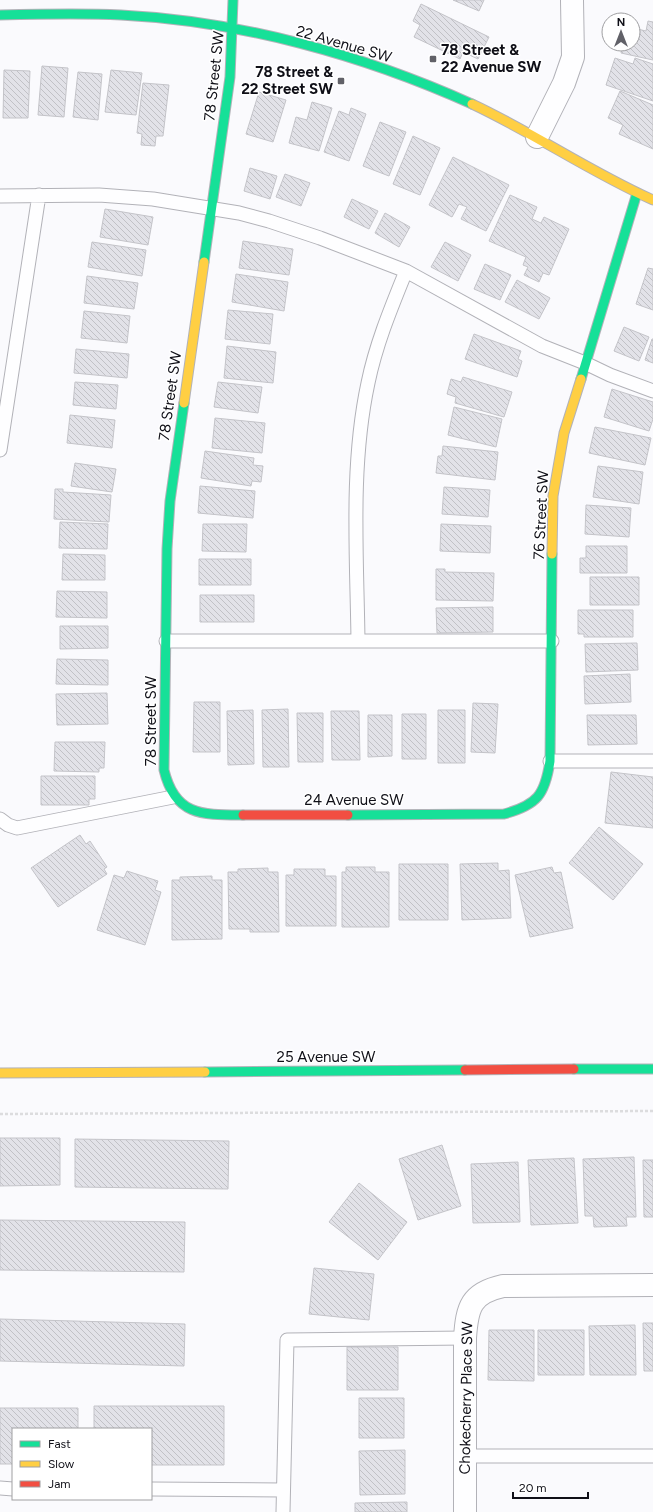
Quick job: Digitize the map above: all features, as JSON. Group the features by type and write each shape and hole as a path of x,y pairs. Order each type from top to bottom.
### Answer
{"street":[{"name":"78 Street SW","path":"173,797 168,787 164,770 167,549 170,501 230,77 233,0"},
{"path":"537,137 564,83 573,57 572,1"},
{"name":"22 Avenue SW","path":"0,15 71,14 138,16 232,29 321,50 406,77 453,96 537,137 637,193 653,200"},
{"name":"76 Street SW","path":"538,800 545,790 550,761 553,496 564,432 637,193"},
{"name":"24 Avenue SW","path":"173,797 188,808 214,815 504,814 529,806 538,800"},
{"name":"25 Avenue SW","path":"0,1073 653,1070"},
{"name":"Chokecherry Place SW","path":"465,1512 465,1338 468,1311 478,1296 490,1288 503,1286 653,1285"}],"lane":[{"path":"0,450 39,195"},
{"path":"0,196 107,196 153,199 269,221 358,252 406,271 542,346 586,363 610,375 653,390"},
{"path":"358,641 357,468 368,384 379,338 406,271"},
{"path":"166,641 552,641"},
{"path":"550,761 653,761"},
{"path":"0,818 8,825 17,828 173,797"},
{"path":"283,1512 282,1490 287,1340 465,1338"},
{"path":"465,1456 653,1456"},
{"path":"0,1488 12,1488"},
{"path":"152,1489 282,1490"}],"path":[{"path":"0,1114 653,1111"}],"building":[{"path":"453,0 484,0 479,11"},
{"path":"421,4 489,37 478,59 463,52 460,59 414,37 420,25 413,21"},
{"path":"648,21 653,22 653,60 621,53 641,52 641,30 646,31"},
{"path":"615,58 633,64 635,58 653,64 653,101 606,85"},
{"path":"42,66 68,68 64,117 38,115"},
{"path":"4,70 30,71 28,118 3,118"},
{"path":"111,70 142,73 136,115 105,112"},
{"path":"78,72 102,74 98,120 73,117"},
{"path":"143,83 169,85 163,136 156,136 155,146 141,145 142,134 137,133"},
{"path":"620,91 653,105 653,149 619,134 623,125 608,118"},
{"path":"259,92 286,100 273,142 246,134"},
{"path":"312,102 332,108 319,151 289,143 296,117 307,120"},
{"path":"351,108 366,114 349,161 324,152 339,111 349,115"},
{"path":"380,122 406,132 389,176 363,166"},
{"path":"413,136 440,148 420,195 393,184"},
{"path":"453,157 509,185 486,231 461,219 467,207 459,204 452,217 429,205"},
{"path":"250,168 277,176 270,199 244,191"},
{"path":"285,174 310,183 301,206 276,197"},
{"path":"510,195 537,207 532,219 541,223 544,217 569,229 549,275 543,273 539,282 524,275 528,267 523,265 526,257 489,241"},
{"path":"352,199 378,211 369,229 344,217"},
{"path":"105,209 153,217 148,245 100,237"},
{"path":"385,213 410,227 399,247 375,233"},
{"path":"243,241 293,249 289,275 239,268"},
{"path":"92,242 146,250 142,276 88,267"},
{"path":"445,242 471,255 458,281 431,267"},
{"path":"485,264 511,275 500,300 474,289"},
{"path":"648,268 653,269 653,310 636,304"},
{"path":"236,274 288,282 284,311 232,302"},
{"path":"87,276 138,283 134,309 84,303"},
{"path":"517,280 550,298 539,319 505,302"},
{"path":"228,310 273,314 270,344 225,339"},
{"path":"84,311 130,316 127,343 81,338"},
{"path":"624,327 649,337 639,361 614,351"},
{"path":"474,334 521,351 518,359 522,361 517,377 465,359"},
{"path":"653,339 653,363 645,360"},
{"path":"227,346 276,352 273,383 224,378"},
{"path":"76,349 129,354 127,378 74,373"},
{"path":"463,377 512,392 504,417 455,403 456,397 447,394 451,379 461,382"},
{"path":"75,382 118,385 116,409 73,405"},
{"path":"218,382 262,387 258,413 214,407"},
{"path":"612,389 653,402 653,419 649,431 604,417"},
{"path":"454,407 502,419 496,447 448,435"},
{"path":"70,415 115,420 112,448 67,443"},
{"path":"215,418 265,423 262,453 212,448"},
{"path":"595,427 651,438 645,465 589,453"},
{"path":"443,446 498,452 495,480 436,473 438,456 442,456"},
{"path":"205,451 254,458 253,465 263,466 261,482 252,481 251,486 201,478"},
{"path":"75,463 116,469 112,492 71,486"},
{"path":"598,466 643,472 639,504 593,497"},
{"path":"200,486 255,491 253,518 198,513"},
{"path":"444,487 490,490 488,517 442,514"},
{"path":"55,489 63,489 63,492 111,495 109,522 54,519"},
{"path":"586,505 631,508 629,537 585,534"},
{"path":"60,522 108,524 107,549 59,548"},
{"path":"203,524 247,524 246,552 202,551"},
{"path":"441,524 491,526 490,553 440,551"},
{"path":"586,546 627,546 627,573 580,573 580,558 586,558"},
{"path":"63,554 105,555 105,580 62,580"},
{"path":"199,559 251,559 251,585 199,585"},
{"path":"436,569 445,569 445,572 494,573 493,601 436,600"},
{"path":"590,577 639,577 639,605 590,605"},
{"path":"57,591 107,592 107,618 56,617"},
{"path":"200,595 254,595 254,622 200,622"},
{"path":"493,607 493,632 437,633 436,608"},
{"path":"578,610 633,610 633,637 584,637 584,634 578,634"},
{"path":"60,626 108,626 108,648 60,649"},
{"path":"637,643 638,670 586,672 585,644"},
{"path":"57,659 108,660 108,685 56,684"},
{"path":"630,674 631,702 585,704 584,676"},
{"path":"107,693 108,724 57,725 56,694"},
{"path":"194,702 220,702 220,752 193,752"},
{"path":"473,703 498,704 495,753 471,752"},
{"path":"288,709 289,767 263,767 262,710"},
{"path":"253,710 254,764 228,765 227,711"},
{"path":"438,710 465,710 465,763 438,763"},
{"path":"331,711 359,711 360,760 332,760"},
{"path":"297,713 323,713 323,762 298,762"},
{"path":"402,714 426,714 426,759 402,759"},
{"path":"368,715 392,715 392,756 368,757"},
{"path":"587,715 636,715 637,744 588,745"},
{"path":"55,742 105,742 104,768 99,768 99,772 54,771"},
{"path":"611,772 653,777 653,828 605,823"},
{"path":"41,776 95,776 95,799 89,799 89,805 41,805"},
{"path":"599,827 643,864 613,900 569,863"},
{"path":"80,835 86,844 90,841 107,867 104,869 107,874 58,907 31,868"},
{"path":"498,863 498,871 509,870 511,918 462,920 460,864"},
{"path":"399,864 448,864 448,920 399,920"},
{"path":"346,867 375,867 375,872 389,872 389,927 342,927 342,872 346,872"},
{"path":"552,867 554,873 561,872 573,928 530,937 515,875"},
{"path":"268,868 268,872 278,872 279,932 250,932 250,929 229,929 228,872 238,872 238,869"},
{"path":"294,869 325,869 325,876 336,876 336,926 286,926 286,875 294,875"},
{"path":"127,871 158,881 155,890 161,892 145,945 97,930 114,875 124,878"},
{"path":"212,876 212,880 222,880 222,939 172,940 172,880 180,880 180,877"},
{"path":"0,1138 60,1138 60,1185 0,1186"},
{"path":"75,1139 229,1141 228,1189 75,1187"},
{"path":"442,1145 461,1206 418,1220 399,1159"},
{"path":"634,1157 636,1217 626,1217 627,1226 594,1227 593,1216 585,1216 583,1159"},
{"path":"574,1158 578,1223 531,1225 528,1160"},
{"path":"643,1160 653,1160 653,1217 644,1217"},
{"path":"518,1162 520,1222 473,1223 471,1164"},
{"path":"359,1183 407,1222 378,1260 329,1222"},
{"path":"0,1220 185,1222 184,1272 0,1270"},
{"path":"314,1268 374,1274 369,1320 309,1314"},
{"path":"0,1319 185,1324 184,1366 0,1361"},
{"path":"643,1323 653,1323 653,1371 644,1371"},
{"path":"635,1325 636,1375 590,1375 589,1326"},
{"path":"489,1330 534,1330 534,1381 488,1380"},
{"path":"538,1330 584,1330 584,1375 538,1375"},
{"path":"347,1347 398,1347 398,1390 347,1390"},
{"path":"359,1398 404,1398 404,1438 359,1438"},
{"path":"94,1406 224,1406 224,1465 152,1465 152,1428 94,1428"},
{"path":"0,1408 78,1408 78,1428 12,1428 12,1464 0,1464"},
{"path":"405,1450 405,1494 360,1495 359,1451"},
{"path":"407,1502 407,1512 355,1512 355,1503"}],"traffic: fast":[{"path":"204,262 230,77 233,0"},
{"path":"0,15 121,15 166,19 256,33 301,43 388,70 431,86 472,104"},
{"path":"581,379 637,193"},
{"path":"184,403 170,501 167,549 164,770 169,785 175,796 192,810 203,813 243,815"},
{"path":"348,815 504,814 524,807 538,797 545,782 550,761 552,554"},
{"path":"574,1069 653,1069"},
{"path":"205,1072 465,1070"}],"traffic: slow":[{"path":"472,104 518,127 607,177 653,200"},
{"path":"184,403 204,262"},
{"path":"552,554 553,496 564,433 581,379"},
{"path":"0,1073 205,1072"}],"traffic: jam":[{"path":"243,815 348,815"},
{"path":"465,1070 574,1069"}],"place":[{"name":"78 Street & 22 Avenue SW","path":"433,59"},
{"name":"78 Street & 22 Street SW","path":"341,81"}]}
